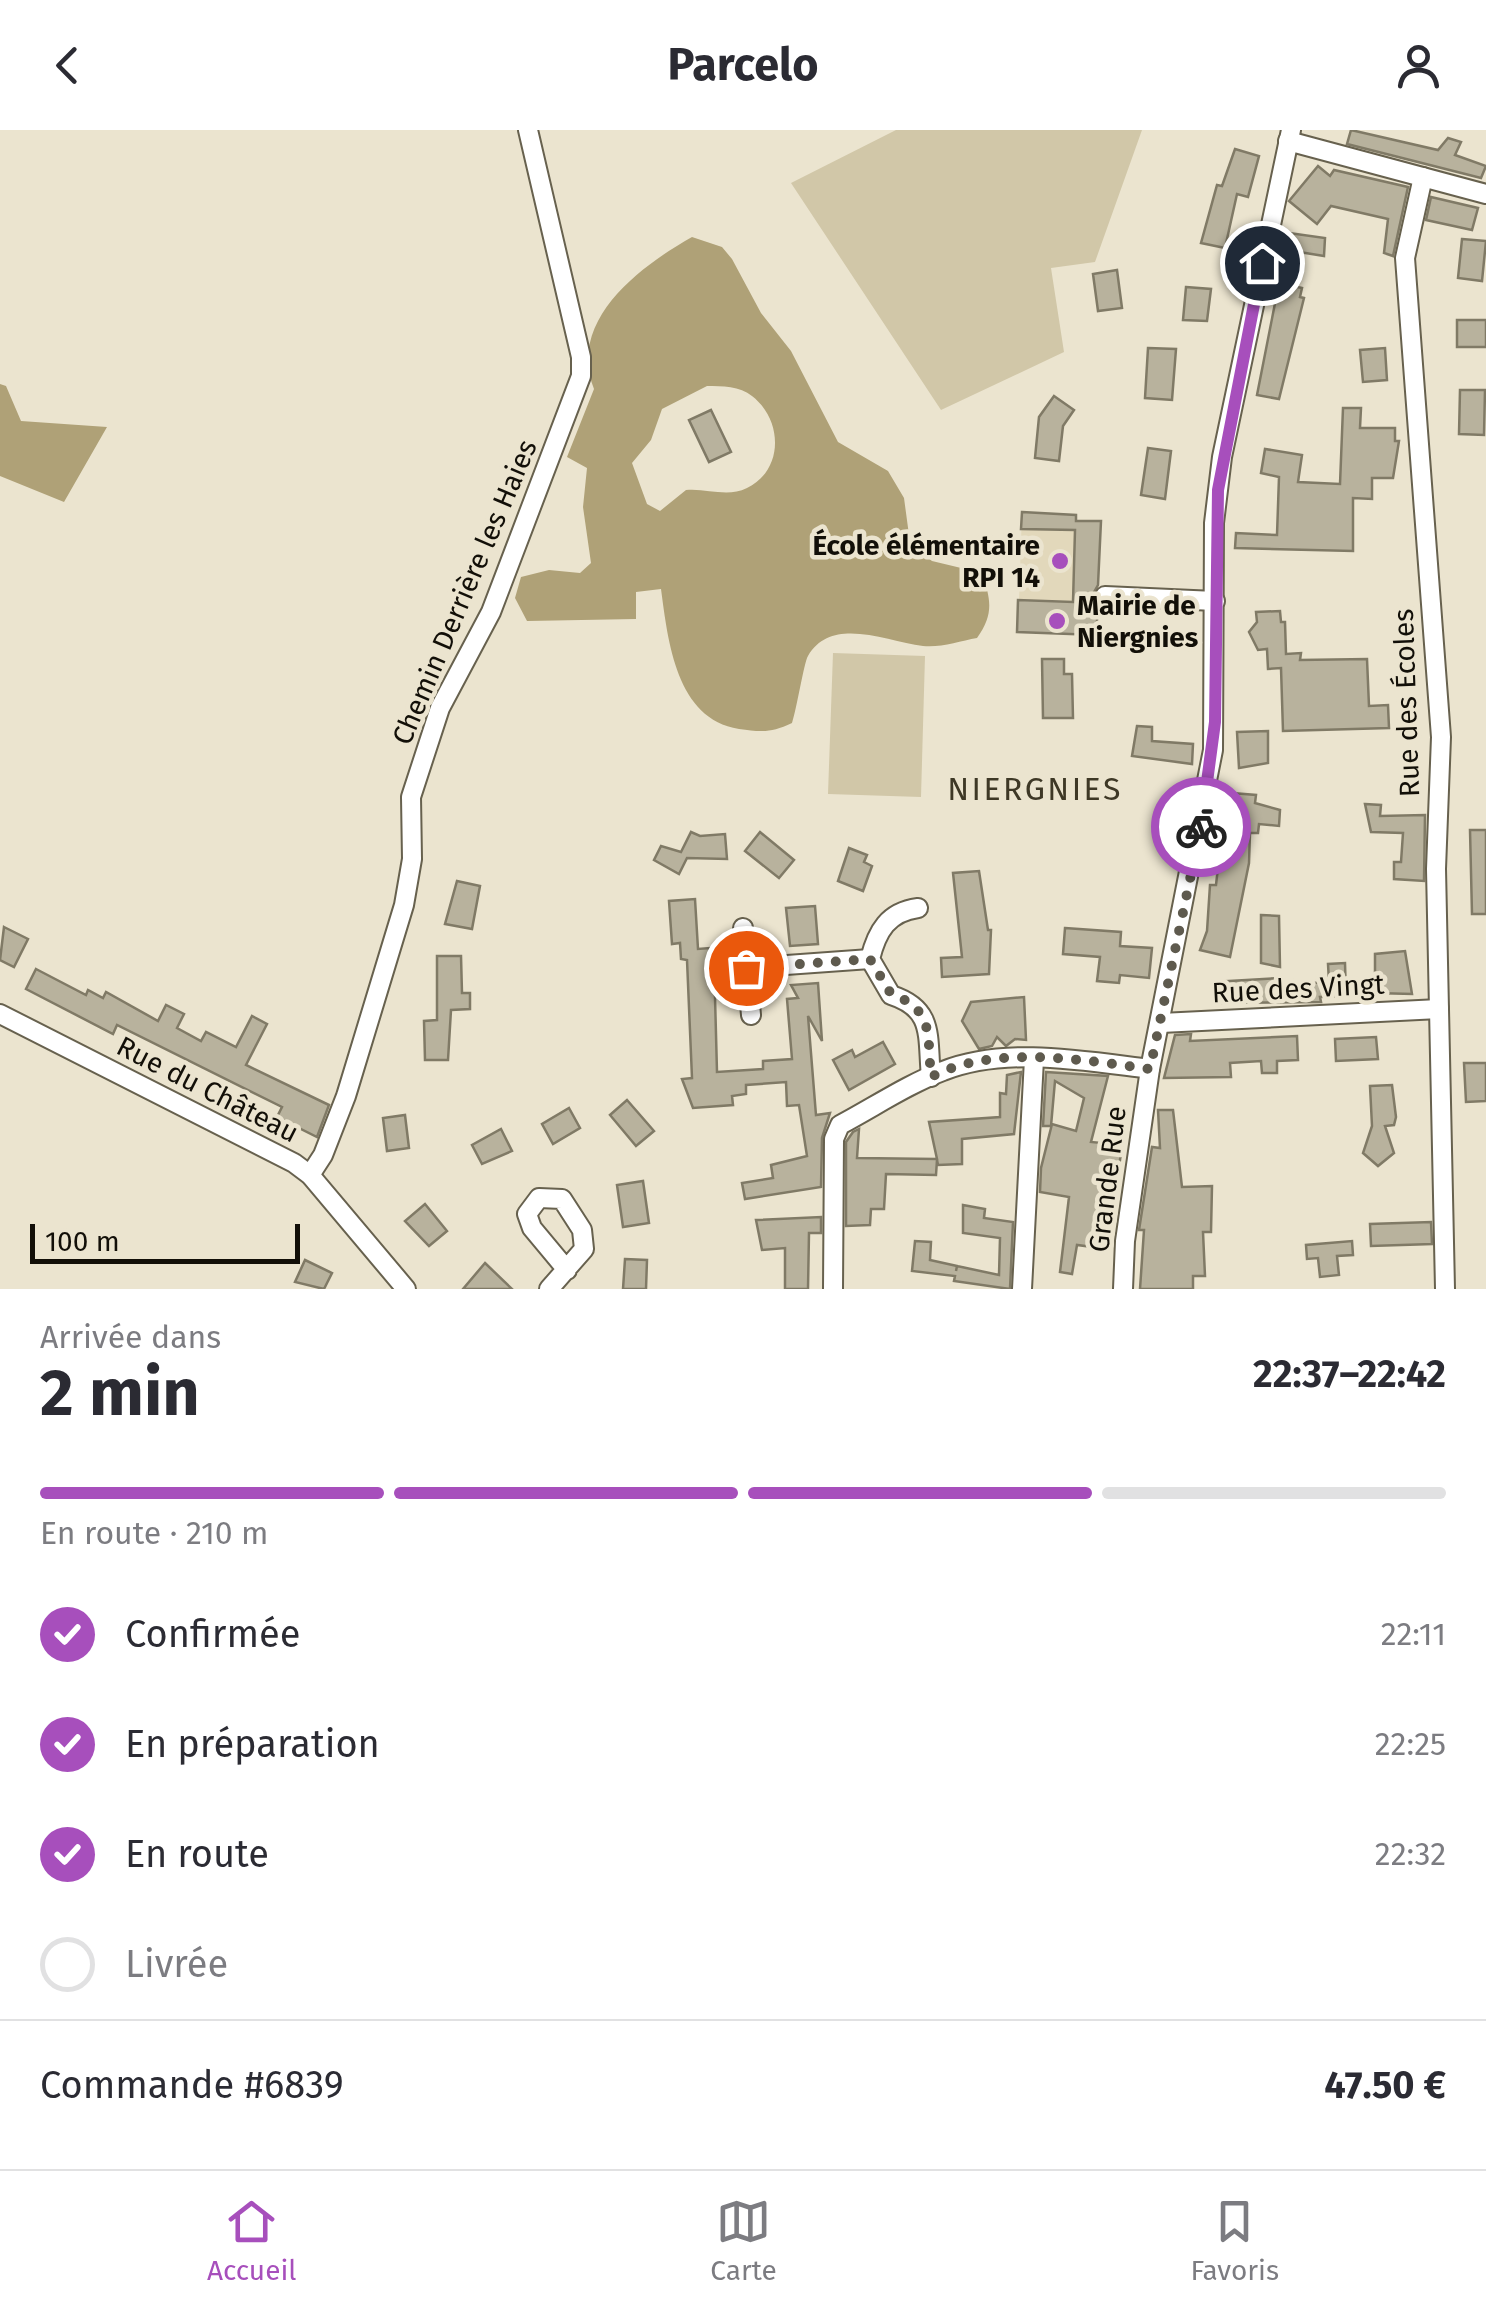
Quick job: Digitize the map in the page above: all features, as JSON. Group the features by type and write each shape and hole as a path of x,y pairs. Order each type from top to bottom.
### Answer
{"street":[{"name":"Chemin Derrière les Haies","path":"310,1175 323,1155 346,1096 404,905 412,859 411,796 440,708 491,612 581,376 582,357 528,130"},
{"path":"1290,135 1486,194"},
{"name":"Grande Rue","path":"1123,1289 1125,1242 1150,1069 1214,750 1214,523 1226,434 1290,135"},
{"name":"Rue des Écoles","path":"1423,177 1405,258 1441,737 1436,869 1445,1289"},
{"path":"1104,596 1215,601"},
{"path":"918,908 903,910 888,920 876,937 870,959 891,994 912,1001 921,1010 931,1077"},
{"path":"742,928 751,1015"},
{"path":"746,968 870,959"},
{"name":"Rue des Vingt","path":"1161,1023 1439,1009"},
{"name":"Rue du Château","path":"0,1014 310,1175 406,1289"},
{"path":"1022,1289 1034,1060"},
{"path":"833,1289 834,1140 840,1125 931,1077 989,1061 1034,1060 1150,1069"},
{"path":"548,1289 567,1270"}],"shaded area":[{"path":"896,130 1142,130 1095,262 1051,268 1064,352 941,410 791,183"},
{"path":"692,237 722,247 761,313 791,351 838,442 888,471 904,498 909,535 918,550 932,561 982,573 989,607 977,638 930,646 861,634 831,637 808,656 792,723 760,731 718,722 688,694 672,654 661,589 636,592 636,619 527,621 515,598 521,577 549,570 580,573 591,563 583,507 587,468 567,457 594,389 588,364 590,341 613,299 671,249","holes":["707,386 742,390 762,406 774,431 773,457 759,480 747,488 724,492 686,490 660,511 647,504 632,463 651,440 662,409"]},
{"path":"0,384 6,386 21,421 107,427 64,502 0,476"},
{"name":"École élémentaire RPI 14","path":"1022,512 1076,515 1077,521 1101,521 1098,603 1019,600"},
{"path":"833,653 925,656 921,797 828,794"}],"building":[{"path":"1351,130 1438,150 1448,138 1461,142 1455,155 1486,166 1481,178 1347,144"},
{"path":"1235,149 1259,156 1248,197 1237,194 1225,248 1201,243 1217,185 1222,186"},
{"path":"1318,166 1330,176 1334,170 1408,187 1393,256 1384,253 1388,219 1331,206 1317,224 1289,201"},
{"path":"1431,197 1478,208 1472,230 1426,220"},
{"path":"1282,232 1325,238 1324,256 1293,251 1290,268 1275,265"},
{"path":"1462,239 1486,241 1482,281 1458,278"},
{"path":"1117,270 1122,308 1098,311 1093,274"},
{"path":"1279,283 1302,288 1300,297 1304,298 1279,399 1257,395"},
{"path":"1186,287 1211,289 1207,321 1183,320"},
{"path":"1457,320 1486,320 1486,347 1457,347"},
{"path":"1148,348 1176,349 1172,400 1145,398"},
{"path":"1385,348 1387,380 1363,382 1360,350"},
{"path":"1460,390 1485,390 1484,435 1459,434"},
{"path":"1054,396 1074,410 1063,426 1059,461 1035,458 1039,417"},
{"path":"1343,408 1361,408 1360,428 1395,428 1395,441 1399,441 1393,478 1372,478 1372,499 1353,498 1353,551 1235,548 1236,533 1277,535 1279,477 1261,473 1265,449 1302,455 1298,482 1340,484"},
{"path":"711,410 731,452 709,462 689,420"},
{"path":"1148,448 1171,451 1165,499 1141,495"},
{"path":"1022,512 1076,515 1076,521 1101,521 1098,585 1093,594 1098,606 1096,635 1017,632 1018,600 1073,602 1075,530 1021,529"},
{"path":"1280,611 1281,622 1285,622 1286,654 1301,653 1300,660 1367,659 1369,706 1388,705 1389,728 1283,731 1281,668 1268,669 1267,649 1258,650 1249,632 1257,622 1256,612"},
{"path":"1042,659 1064,659 1064,674 1072,674 1073,718 1043,718"},
{"path":"1137,726 1152,727 1152,741 1193,744 1192,764 1132,756"},
{"path":"1268,731 1268,763 1239,768 1237,732"},
{"path":"1232,793 1256,795 1255,803 1280,810 1279,826 1259,824 1258,833 1250,833 1249,863 1230,957 1200,950 1207,931 1210,885 1216,885 1222,832 1229,832"},
{"path":"1365,804 1381,805 1380,816 1425,815 1424,881 1394,879 1394,862 1401,862 1403,833 1371,832"},
{"path":"1470,830 1486,830 1486,914 1472,914"},
{"path":"691,832 700,836 725,834 727,859 687,858 679,874 654,860 661,846 681,852"},
{"path":"760,832 794,860 779,878 745,851"},
{"path":"849,848 867,855 864,862 872,866 863,891 838,881"},
{"path":"979,871 991,930 989,974 942,977 941,958 962,957 953,873"},
{"path":"457,881 480,886 472,929 445,924"},
{"path":"695,899 698,949 710,948 714,959 717,1072 763,1069 763,1061 792,1059 787,999 798,998 791,985 818,983 822,1041 808,1016 816,1115 830,1113 822,1138 821,1187 745,1199 742,1183 773,1178 771,1165 807,1156 799,1105 787,1106 786,1082 746,1085 746,1094 732,1096 733,1105 693,1108 682,1079 692,1078 687,960 681,959 680,943 672,944 669,901"},
{"path":"815,906 818,944 790,946 786,908"},
{"path":"1261,915 1279,916 1280,967 1261,963"},
{"path":"4,927 28,939 14,967 0,960"},
{"path":"1065,928 1121,932 1120,946 1152,948 1149,978 1120,975 1119,983 1097,981 1100,957 1063,954"},
{"path":"1405,951 1412,994 1375,993 1375,954"},
{"path":"437,956 461,956 462,993 470,993 470,1009 451,1010 448,1060 425,1060 424,1021 437,1020"},
{"path":"1345,963 1346,996 1320,997 1321,1002 1213,1003 1213,982 1280,978 1280,985 1329,982 1328,964"},
{"path":"36,969 86,995 88,990 103,998 106,992 158,1021 166,1005 184,1014 177,1028 201,1041 206,1032 236,1047 252,1016 267,1024 246,1065 329,1105 317,1137 277,1117 282,1107 117,1025 113,1034 26,989"},
{"path":"1024,997 1026,1040 1015,1039 1006,1046 997,1037 992,1046 979,1049 962,1021 971,1002"},
{"path":"1191,1034 1190,1041 1297,1036 1298,1060 1277,1061 1277,1073 1262,1073 1261,1061 1230,1063 1231,1077 1164,1078 1175,1035"},
{"path":"1376,1037 1378,1059 1336,1061 1335,1039"},
{"path":"883,1042 895,1064 849,1090 833,1060 852,1050 855,1057"},
{"path":"1464,1063 1486,1063 1486,1101 1466,1102"},
{"path":"1021,1072 1014,1134 962,1139 962,1164 938,1165 937,1160 936,1175 886,1174 884,1209 871,1209 870,1225 846,1226 846,1142 853,1132 859,1129 857,1158 937,1159 929,1122 1000,1117 1000,1093 1006,1094 1007,1075"},
{"path":"1046,1072 1108,1076 1091,1142 1122,1145 1108,1249 1077,1245 1072,1274 1060,1272 1069,1197 1040,1192 1041,1168 1052,1124 1076,1131 1084,1098 1055,1081 1051,1126 1043,1126"},
{"path":"1392,1085 1396,1117 1394,1125 1385,1126 1394,1153 1378,1166 1363,1153 1372,1126 1370,1086"},
{"path":"627,1100 654,1131 636,1146 610,1115"},
{"path":"569,1108 580,1128 553,1144 542,1124"},
{"path":"1158,1110 1173,1110 1182,1187 1212,1186 1211,1232 1203,1232 1205,1276 1193,1276 1193,1289 1140,1289 1144,1230 1139,1230 1152,1147 1160,1148"},
{"path":"405,1115 409,1148 387,1151 383,1118"},
{"path":"501,1129 512,1151 482,1164 472,1145"},
{"path":"643,1181 649,1223 623,1227 617,1185"},
{"path":"425,1204 447,1231 429,1246 405,1221"},
{"path":"963,1205 985,1209 984,1218 1013,1222 1010,1289 912,1271 915,1241 931,1242 930,1260 999,1275 1000,1238 963,1233"},
{"path":"821,1217 821,1233 809,1233 808,1289 785,1289 785,1248 762,1250 756,1220"},
{"path":"1431,1222 1432,1244 1371,1246 1370,1224"},
{"path":"1352,1241 1353,1255 1337,1256 1339,1275 1320,1277 1318,1258 1307,1259 1306,1245"},
{"path":"625,1259 647,1260 646,1289 623,1289"},
{"path":"305,1260 332,1273 324,1289 295,1282"},
{"path":"485,1263 512,1289 463,1289"}],"way so far":[{"path":"746,968 870,959 878,979 891,994 912,1001 921,1010 926,1021 931,1077 944,1070 989,1061 1064,1058 1150,1069 1201,827"}],"place":[{"name":"École élémentaire RPI 14","path":"1060,561"},
{"name":"Mairie de Niergnies","path":"1057,621"}],"district":[{"name":"NIERGNIES","path":"1035,789"}],"route":[{"path":"1201,827 1214,750 1214,523 1226,434 1262,263"}]}
